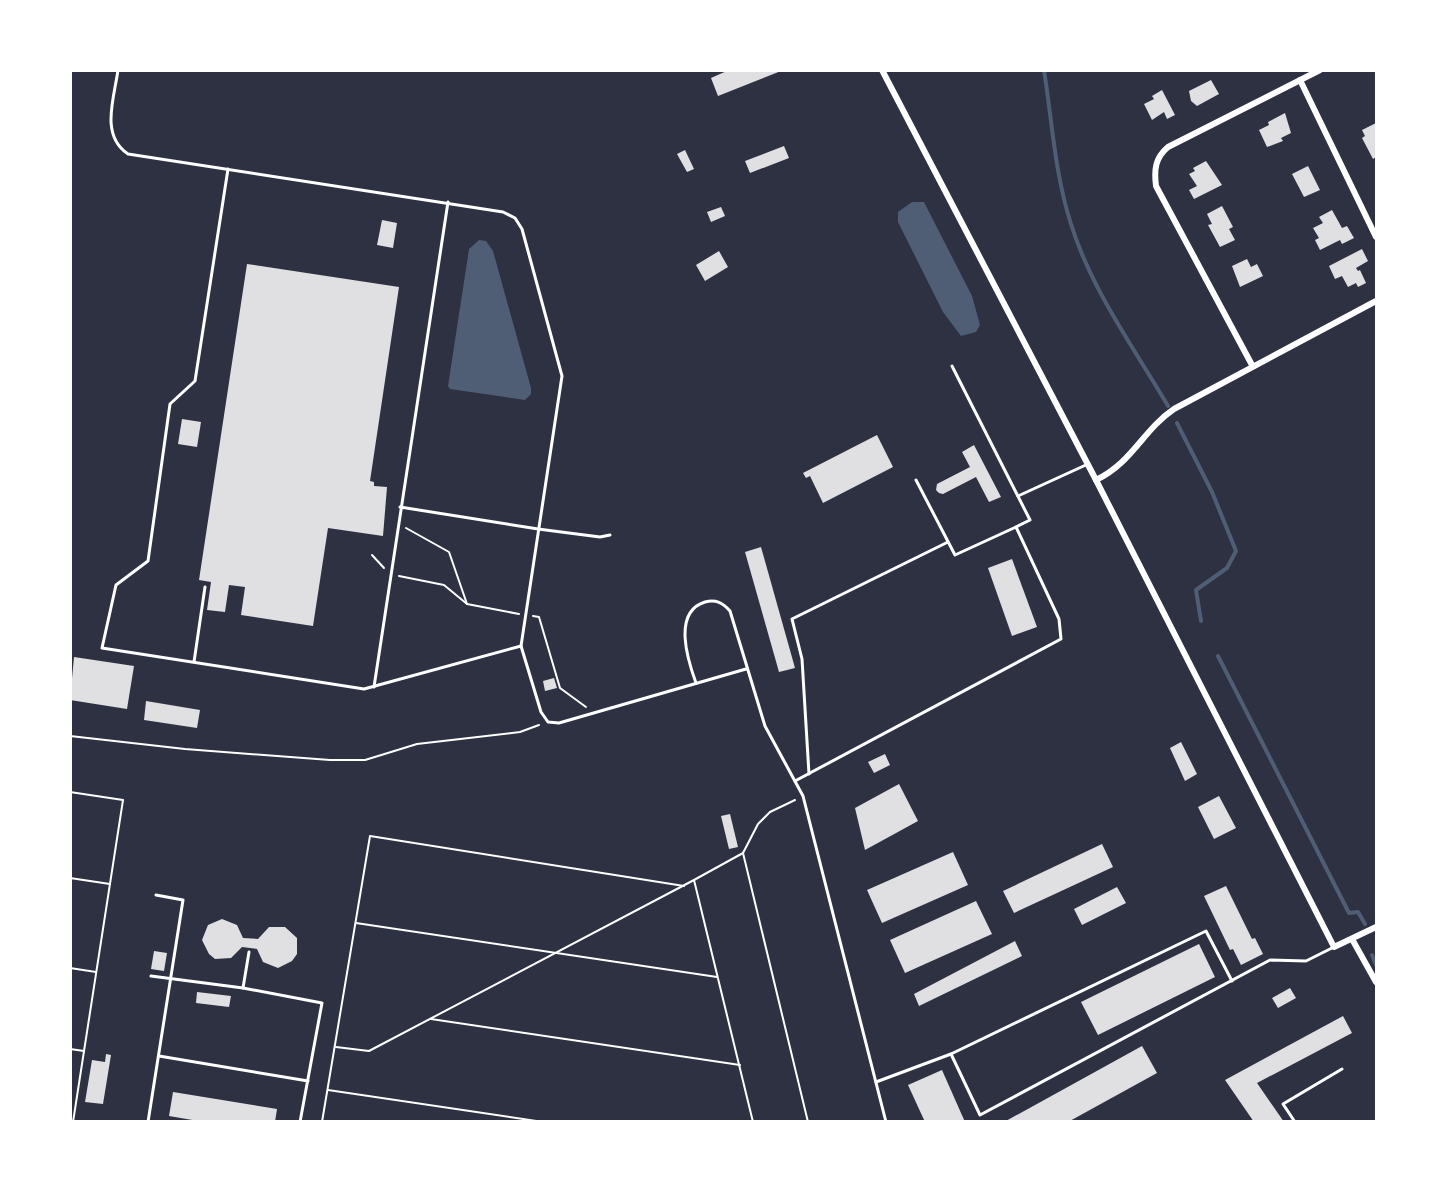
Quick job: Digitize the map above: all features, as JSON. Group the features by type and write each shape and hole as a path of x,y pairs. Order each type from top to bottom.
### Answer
{"street":[{"path":"882,70 1088,464 1334,947 1377,927"},
{"path":"1252,366 1156,186 1155,171 1159,155 1168,147 1320,70"},
{"path":"1300,80 1377,237"},
{"path":"1096,480 1112,472 1127,459 1171,412 1252,366 1377,301"},
{"path":"1352,939 1377,982"}],"lane":[{"path":"118,70 110,126 118,148 128,154 448,202 503,212 515,218 525,241 562,376 521,646 541,712 548,722 559,723 746,669"},
{"path":"228,169 195,381 170,404 148,561 116,585 102,648 364,689 521,646"},
{"path":"374,688 448,202"},
{"path":"916,480 955,555 1030,520 952,366"},
{"path":"1018,496 1088,464"},
{"path":"400,507 538,529 600,537 610,535"},
{"path":"795,781 1061,639 1059,619 1016,527"},
{"path":"809,774 802,659 792,619 948,542"},
{"path":"194,662 205,587"},
{"path":"696,683 685,639 687,622 692,611 702,603 712,600 722,603 730,611 765,726 803,796 886,1122"},
{"path":"148,1122 183,900 156,895"},
{"path":"876,1082 951,1054 1206,931 1232,981"},
{"path":"951,1054 980,1115 1270,960 1306,961 1334,947"},
{"path":"243,988 249,952"},
{"path":"151,976 243,988 322,1003 300,1122"},
{"path":"159,1056 308,1081"},
{"path":"1295,1122 1283,1104 1342,1069"}],"path":[{"path":"398,524 448,552 467,604"},
{"path":"372,555 391,573 407,579 444,585 467,604 539,618 560,688 595,713"},
{"path":"70,736 185,749 330,760 365,760 417,744 520,732 548,722"},
{"path":"70,792 123,800 73,1122"},
{"path":"336,1047 369,1052 684,886 743,853 758,824 770,812 788,803"},
{"path":"322,1122 370,836 684,886"},
{"path":"743,853 808,1122"},
{"path":"70,878 110,884"},
{"path":"694,880 753,1122"},
{"path":"356,922 717,977"},
{"path":"70,968 96,972"},
{"path":"431,1019 740,1065"},
{"path":"70,1049 84,1051"},
{"path":"328,1090 543,1122"}],"water":[{"path":"912,202 924,202 972,296 980,325 976,332 961,336 943,312 898,222 898,212"},
{"path":"479,240 486,241 493,251 531,388 531,394 525,400 450,389 448,386 469,249"}],"building":[{"path":"729,70 781,71 718,96 711,78"},
{"path":"1211,80 1219,94 1197,106 1191,101 1189,91"},
{"path":"1162,90 1175,115 1167,119 1164,112 1152,120 1144,104 1154,99 1152,96"},
{"path":"1285,113 1291,133 1281,138 1283,141 1267,147 1259,130"},
{"path":"1376,123 1376,157 1373,159 1362,138 1365,136 1362,130"},
{"path":"784,146 789,158 750,173 745,161"},
{"path":"685,150 694,169 687,172 677,154"},
{"path":"1206,161 1222,185 1194,199 1189,190 1197,186 1189,174 1195,171 1193,168"},
{"path":"1308,166 1320,190 1304,197 1292,174"},
{"path":"1222,206 1233,227 1229,229 1235,240 1220,247 1208,225 1212,224 1207,214"},
{"path":"721,207 725,216 711,222 707,212"},
{"path":"1332,210 1342,228 1347,226 1354,238 1342,244 1340,240 1320,250 1315,240 1319,238 1313,228 1323,223 1319,217"},
{"path":"382,220 397,223 393,248 377,245"},
{"path":"1362,249 1368,261 1356,268 1360,270 1366,283 1358,287 1356,283 1348,287 1342,276 1335,279 1329,266"},
{"path":"719,251 728,267 705,281 696,265"},
{"path":"1247,259 1251,267 1257,264 1263,276 1240,287 1232,266"},
{"path":"247,264 399,287 370,481 374,482 374,486 387,487 383,536 328,528 313,626 241,615 245,587 229,585 225,612 207,610 211,582 199,580"},
{"path":"182,419 201,422 197,447 178,444"},
{"path":"877,435 893,467 823,503 810,476 806,478 803,473"},
{"path":"974,445 1001,497 989,502 976,477 943,494 939,493 936,490 937,484 970,467 962,452"},
{"path":"761,547 795,668 779,672 745,552"},
{"path":"1012,559 1037,627 1012,636 988,568"},
{"path":"74,657 134,666 127,709 70,700"},
{"path":"554,678 557,688 545,691 543,681"},
{"path":"146,701 200,710 197,728 144,720"},
{"path":"1181,742 1197,774 1185,781 1170,748"},
{"path":"885,754 890,765 874,773 868,762"},
{"path":"899,784 918,821 865,850 855,808"},
{"path":"1219,796 1236,828 1214,839 1198,807"},
{"path":"730,814 738,847 729,849 721,816"},
{"path":"1102,844 1113,867 1014,913 1003,891"},
{"path":"953,852 968,885 882,923 867,890"},
{"path":"1226,886 1252,939 1255,938 1263,954 1241,965 1233,949 1230,950 1204,896"},
{"path":"1117,887 1126,903 1082,925 1074,909"},
{"path":"976,901 992,934 905,973 890,940"},
{"path":"222,919 237,925 243,938 258,939 269,927 285,927 297,938 297,954 292,961 278,968 263,962 257,949 242,947 231,958 215,959 209,954 202,940 208,925"},
{"path":"1015,941 1022,956 919,1006 914,994"},
{"path":"1199,944 1215,977 1098,1035 1081,1002"},
{"path":"154,951 167,953 164,971 151,969"},
{"path":"1290,988 1296,998 1278,1008 1272,998"},
{"path":"197,992 231,996 229,1007 196,1003"},
{"path":"1343,1016 1352,1033 1257,1083 1284,1122 1254,1122 1225,1080"},
{"path":"1142,1046 1157,1073 1068,1122 1004,1122"},
{"path":"106,1054 111,1055 103,1104 85,1102 92,1060 105,1062"},
{"path":"942,1070 965,1122 925,1122 908,1085"},
{"path":"173,1092 277,1109 275,1122 204,1122 169,1116"}],"waterway":[{"path":"1044,70 1054,148 1071,224 1090,272 1114,318 1168,406"},
{"path":"1177,423 1212,492 1236,551 1227,568 1196,590 1201,621"},
{"path":"1218,656 1349,913 1358,912 1365,924"},
{"path":"1372,955 1376,965"}]}
